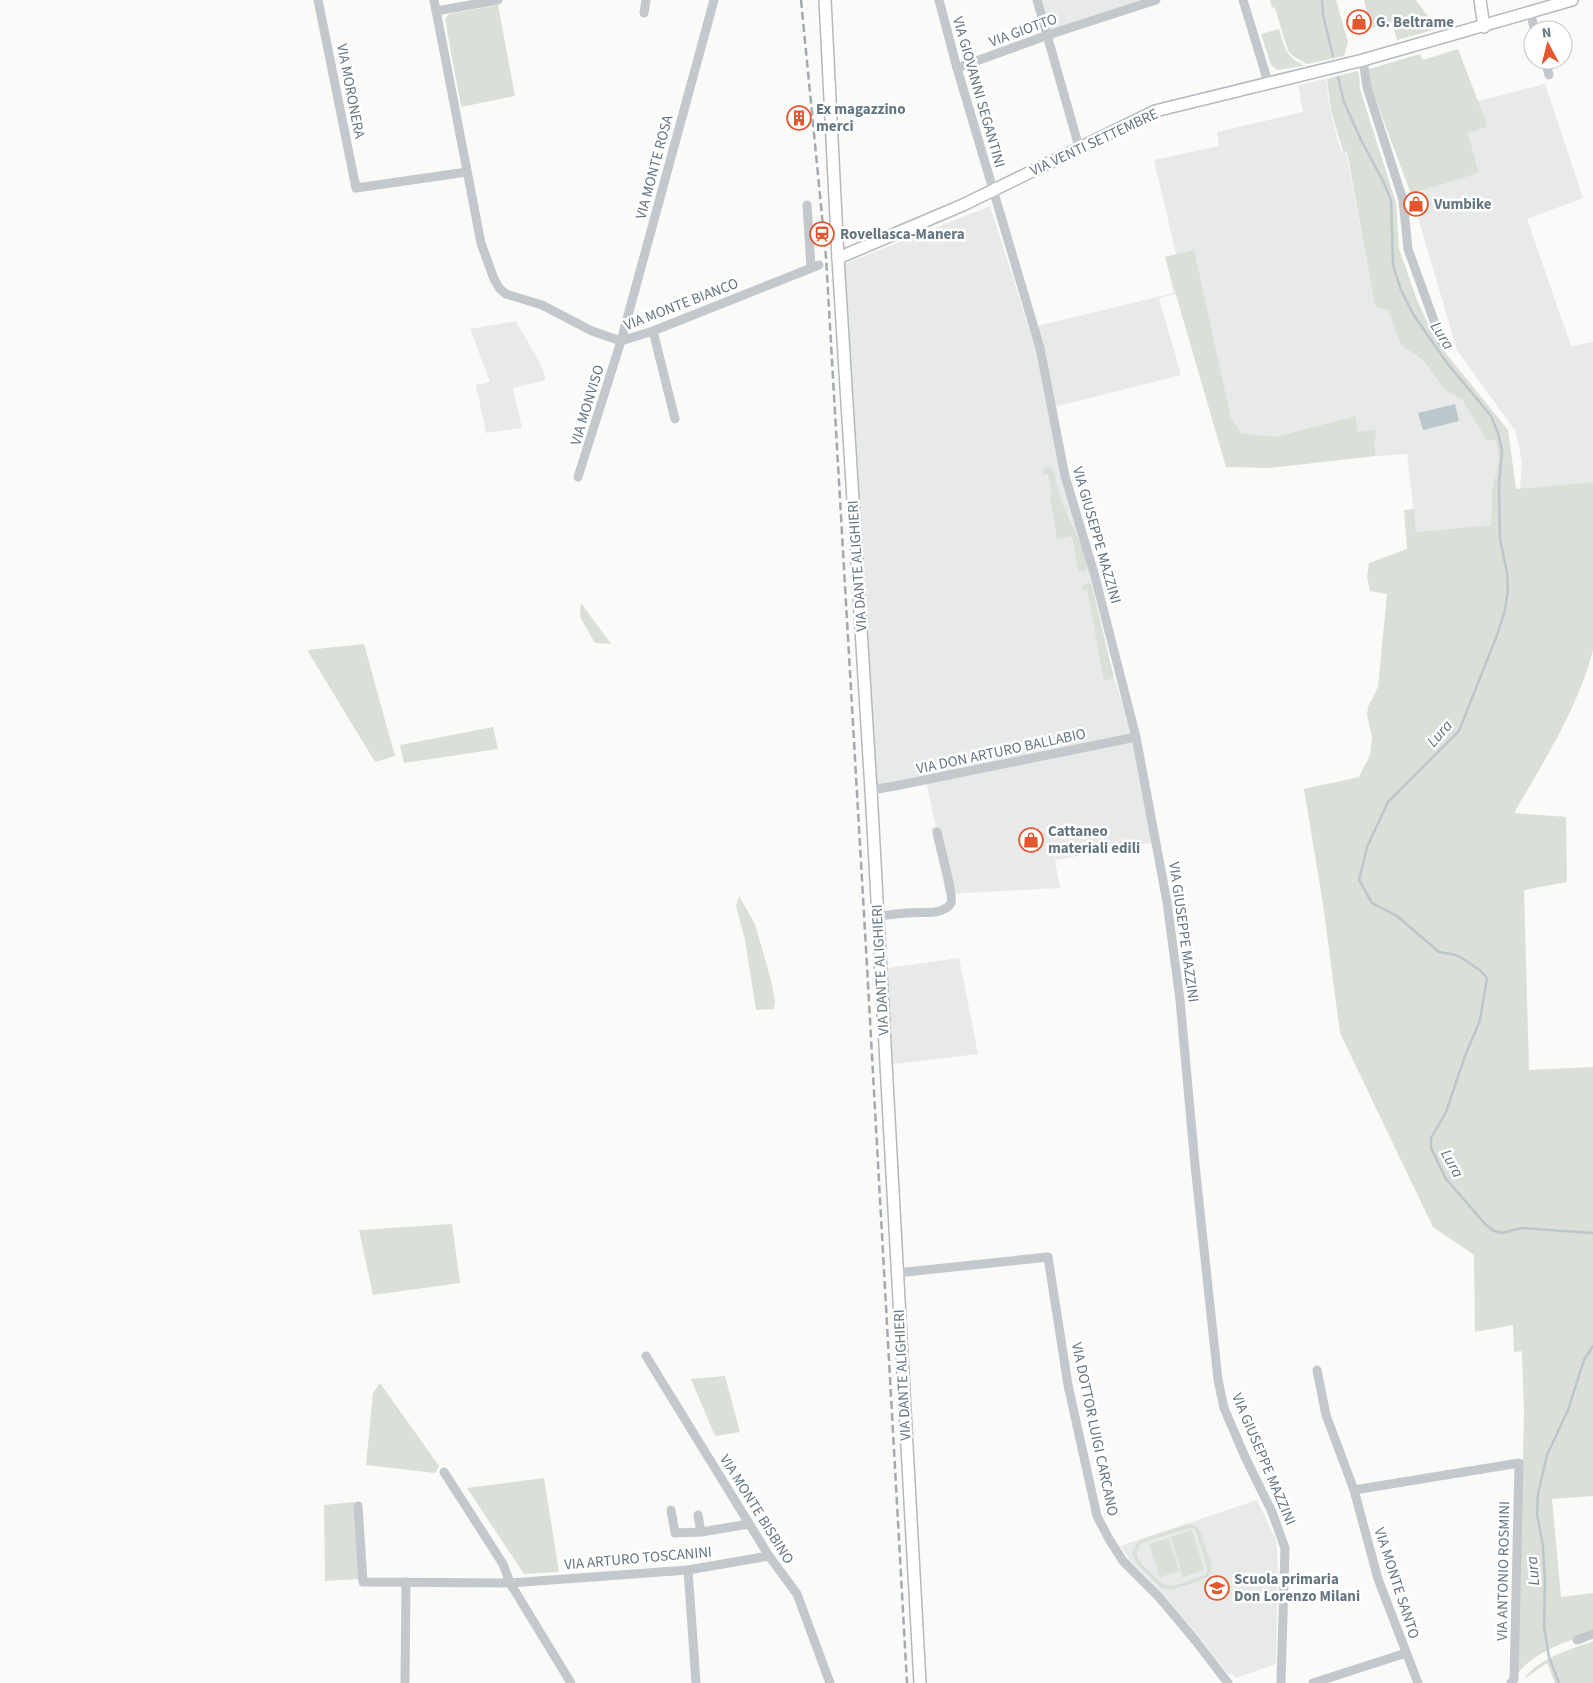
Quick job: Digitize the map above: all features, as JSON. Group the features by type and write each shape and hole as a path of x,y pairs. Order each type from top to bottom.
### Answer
{"street":[{"name":"VIA MORONERA","path":"318,0 356,188 467,172"},
{"name":"VIA MONTE BIANCO","path":"434,0 485,256 500,289 506,294 549,308 592,331 621,341 653,331 815,267 807,205"},
{"path":"436,12 498,0"},
{"path":"644,13 646,0"},
{"name":"VIA MONTE ROSA","path":"621,341 714,0"},
{"name":"VIA DANTE ALIGHIERI","path":"825,0 838,258 871,790 896,1273 920,1683"},
{"name":"VIA GIOVANNI SEGANTINI","path":"939,0 993,190"},
{"path":"1037,0 1078,148"},
{"name":"VIA GIOTTO","path":"957,68 1048,35 1156,0"},
{"path":"1243,0 1268,82"},
{"path":"1480,0 1484,27"},
{"name":"VIA VENTI SETTEMBRE","path":"838,258 963,206 1155,111 1363,60 1484,27 1572,0"},
{"path":"1530,13 1532,20"},
{"path":"1363,60 1367,87 1403,200 1408,249 1442,343"},
{"path":"1547,70 1549,75"},
{"name":"VIA GIUSEPPE MAZZINI","path":"993,190 1040,348 1065,476 1095,576 1136,737 1166,893 1176,971 1218,1380 1224,1408 1272,1512 1285,1548 1281,1683"},
{"path":"653,331 674,419"},
{"name":"VIA MONVISO","path":"578,477 621,341"},
{"name":"VIA DON ARTURO BALLABIO","path":"871,790 1136,737"},
{"path":"877,917 901,913 937,911 948,907 951,903 951,892 937,832"},
{"name":"VIA DOTTOR LUIGI CARCANO","path":"896,1273 1048,1257 1068,1385 1097,1516 1123,1561 1196,1640 1228,1683"},
{"name":"VIA MONTE BISBINO","path":"646,1356 769,1556 797,1594 830,1683"},
{"name":"VIA MONTE SANTO","path":"1317,1370 1326,1415 1354,1490 1378,1579 1418,1683"},
{"name":"VIA ANTONIO ROSMINI","path":"1354,1490 1518,1463 1512,1681"},
{"path":"444,1472 503,1564 510,1582 571,1683"},
{"name":"VIA ARTURO TOSCANINI","path":"358,1506 363,1582 510,1582 688,1570 769,1556"},
{"path":"671,1510 675,1533 701,1532 749,1524"},
{"path":"698,1515 701,1532"},
{"path":"688,1570 696,1683"},
{"path":"405,1683 406,1582"},
{"path":"1577,1640 1593,1634"},
{"path":"1316,1682 1406,1653"}],"shaded area":[{"path":"1039,0 1154,0 1048,34"},
{"path":"1270,0 1336,0 1348,42 1344,56 1307,64 1293,56 1288,51 1275,8 1272,7"},
{"path":"1364,0 1416,0 1437,29 1397,40 1392,23 1371,28"},
{"path":"498,5 515,96 461,107 445,19 449,14"},
{"path":"1279,29 1289,55 1303,66 1277,70 1271,65 1261,34"},
{"path":"1458,49 1488,127 1468,133 1479,173 1411,194 1371,87 1369,69 1420,54 1423,60"},
{"path":"1357,71 1360,89 1396,203 1399,249 1417,300 1431,330 1448,356 1508,430 1516,489 1593,482 1593,650 1579,693 1559,734 1514,813 1566,817 1567,882 1524,890 1529,1070 1593,1067 1593,1496 1552,1499 1561,1597 1593,1593 1593,1632 1542,1653 1525,1665 1518,1673 1524,1412 1522,1351 1514,1352 1513,1325 1475,1332 1474,1255 1433,1227 1340,1033 1323,904 1304,789 1359,777 1370,755 1372,737 1367,715 1368,707 1378,687 1387,594 1370,591 1367,577 1369,563 1407,549 1404,510 1414,509 1416,532 1491,525 1492,491 1499,459 1496,440 1487,440 1462,400 1444,389 1424,361 1401,345 1388,310 1375,306 1347,152 1343,151 1331,111 1327,79"},
{"path":"1326,79 1330,111 1341,151 1346,152 1375,305 1388,310 1401,345 1424,361 1444,389 1462,400 1487,439 1496,439 1499,459 1492,491 1491,525 1416,532 1407,454 1376,456 1374,445 1377,429 1358,432 1354,416 1275,437 1241,434 1231,418 1202,288 1159,298 1181,375 1050,408 1114,677 1136,745 1154,842 1055,860 1060,888 946,894 931,828 936,826 926,782 872,791 839,266 990,206 1029,328 1174,293 1165,257 1176,254 1154,160 1219,146 1217,132 1303,112 1298,85"},
{"path":"1545,84 1583,198 1527,219 1571,346 1593,342 1593,482 1520,489 1522,462 1516,432 1457,350 1411,194 1479,173 1468,133 1488,127 1478,101"},
{"path":"1194,250 1231,418 1241,433 1275,437 1355,416 1358,432 1377,429 1374,445 1376,456 1270,468 1226,467 1165,257"},
{"path":"516,321 541,365 546,380 513,388 522,428 486,433 476,385 490,382 470,329"},
{"path":"1455,404 1459,421 1423,430 1418,413"},
{"path":"1051,467 1062,503 1082,547 1087,568 1083,572 1078,571 1072,536 1057,539 1048,474 1043,475 1045,468"},
{"path":"1091,584 1114,678 1104,681 1087,589 1081,590 1083,585"},
{"path":"581,603 611,644 595,643 580,617"},
{"path":"364,644 395,756 375,762 307,650"},
{"path":"493,727 498,749 404,763 400,745"},
{"path":"739,896 755,924 771,980 775,1001 774,1009 756,1010 745,940 736,906"},
{"path":"959,958 978,1054 886,1065 881,969"},
{"path":"452,1224 460,1283 373,1295 359,1230"},
{"path":"725,1376 740,1432 715,1436 691,1379"},
{"path":"380,1383 439,1466 435,1473 366,1465 373,1393"},
{"path":"544,1478 559,1572 524,1574 467,1488"},
{"name":"Scuola primaria Don Lorenzo Milani","path":"1257,1500 1276,1540 1278,1567 1276,1664 1236,1678 1232,1673 1228,1674 1197,1634 1164,1595 1129,1559 1120,1546"},
{"path":"354,1502 359,1579 325,1581 324,1505"},
{"path":"1189,1524 1193,1525 1199,1529 1202,1536 1211,1564 1211,1573 1204,1579 1190,1584 1165,1589 1157,1584 1135,1560 1133,1550 1140,1540","holes":["1193,1528 1207,1566 1207,1572 1205,1575 1180,1584 1170,1586 1162,1584 1139,1560 1137,1556 1138,1547 1142,1543"]},
{"path":"1192,1530 1204,1570 1183,1577 1171,1537"},
{"path":"1169,1538 1179,1571 1160,1577 1149,1544"},
{"path":"1593,1641 1593,1683 1555,1683 1547,1663 1524,1679 1546,1660"}],"waterway":[{"name":"Lura","path":"1322,0 1323,15 1333,56"},
{"name":"Lura","path":"1338,77 1344,102 1391,200 1393,265 1401,290 1413,314 1447,363 1491,416 1498,433 1502,451 1499,486 1500,539 1507,573 1508,590 1505,610 1497,635 1459,731 1388,802 1367,847 1359,880 1372,903 1397,916 1439,952 1456,955 1481,971 1487,978 1480,1020 1465,1056 1446,1112 1431,1138 1431,1148 1446,1179 1486,1225 1494,1231 1502,1233 1522,1228 1593,1233"},
{"name":"Lura","path":"1559,1683 1549,1657 1544,1627 1545,1580 1543,1547 1537,1514 1538,1494 1547,1455 1568,1410 1584,1360 1593,1346"}],"railway":[{"path":"801,0 826,257 907,1683"}],"place":[{"name":"G. Beltrame","path":"1359,22"},
{"name":"Ex magazzino merci","path":"799,118"},
{"name":"Vumbike","path":"1416,204"},
{"name":"Rovellasca-Manera","path":"822,234"},
{"name":"Cattaneo materiali edili","path":"1031,840"},
{"name":"Scuola primaria Don Lorenzo Milani","path":"1217,1588"}]}
